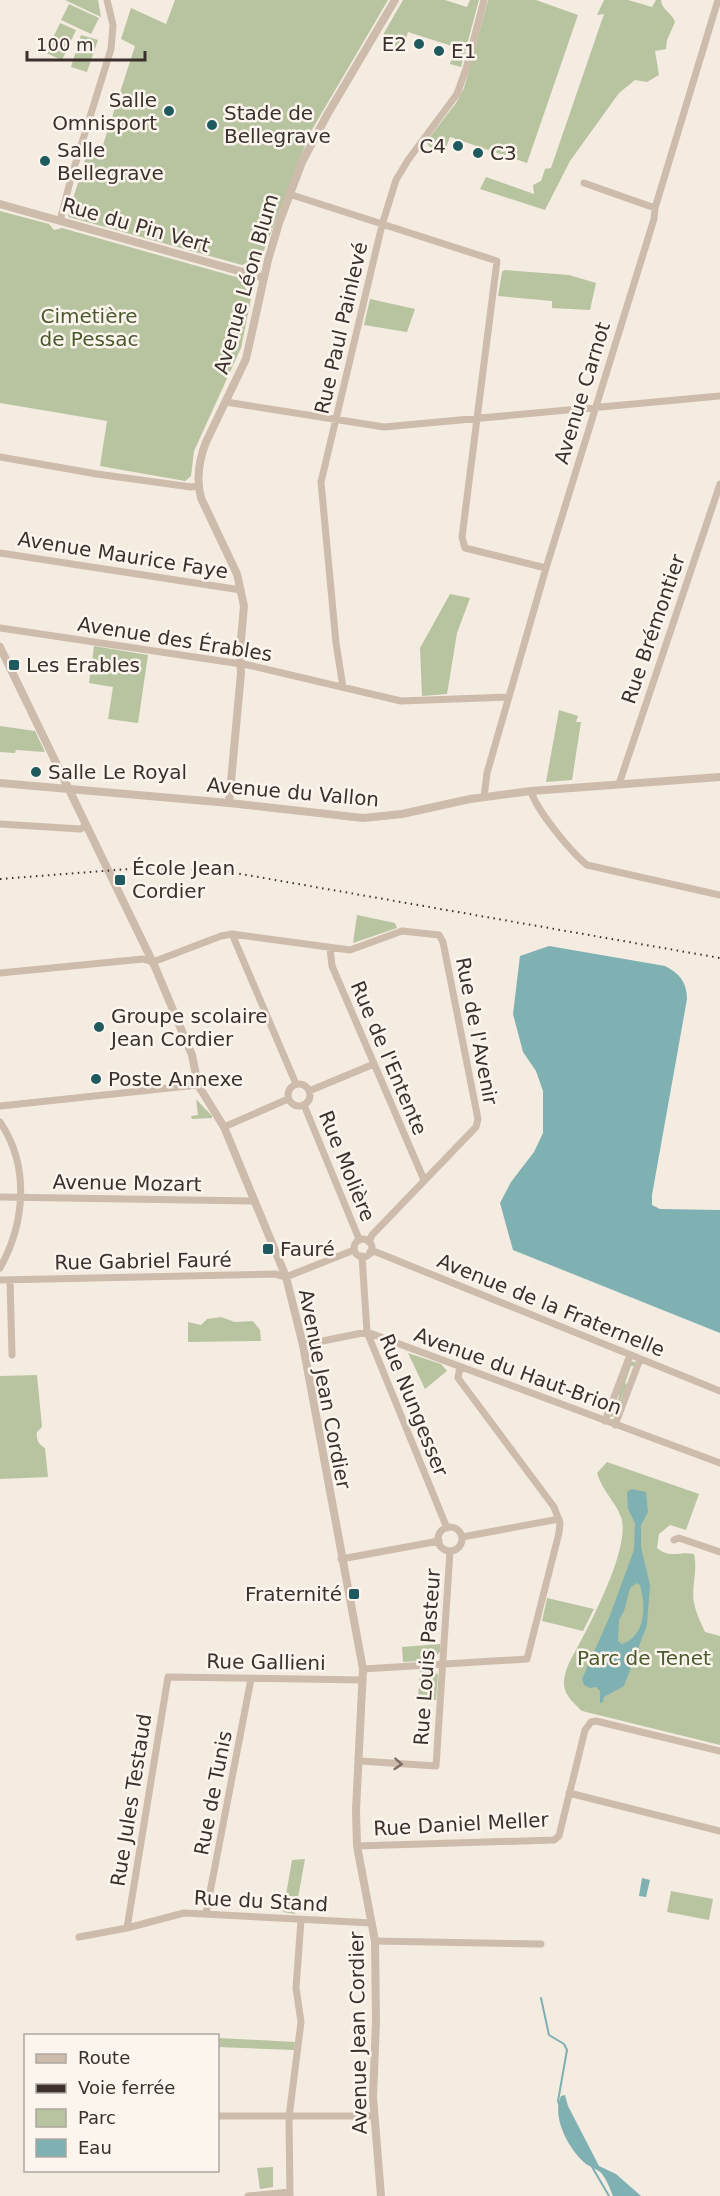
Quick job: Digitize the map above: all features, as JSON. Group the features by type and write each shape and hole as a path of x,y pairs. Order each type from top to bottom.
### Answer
{"street":[{"path":"60,221 70,178 111,49 113,25 107,0"},
{"name":"Avenue Léon Blum","path":"230,803 244,606 237,574 201,498 198,486 201,454 246,359 264,278 289,194 314,138 395,0"},
{"name":"Rue Paul Painlevé","path":"343,687 336,643 321,482 382,225 400,172 457,94 484,0"},
{"name":"Avenue Carnot","path":"484,797 487,773 546,568 654,219 655,208 718,0"},
{"path":"584,183 655,208"},
{"path":"289,194 496,261 462,537 465,548 546,568"},
{"name":"Rue du Pin Vert","path":"0,204 264,278"},
{"path":"226,402 384,427 720,396"},
{"path":"0,458 97,474 198,486"},
{"name":"Rue Brémontier","path":"619,784 720,484"},
{"name":"Avenue Maurice Faye","path":"0,552 241,590"},
{"name":"Avenue des Érables","path":"0,628 240,664 401,701 509,697"},
{"name":"Avenue Jean Cordier","path":"0,646 153,962 192,1055 198,1085 224,1127 286,1277 303,1345 363,1669 356,1810 357,1846 375,1941 374,2116 381,2196"},
{"name":"Avenue du Vallon","path":"0,783 230,803 363,818 402,814 484,797 531,791 720,777"},
{"path":"531,791 537,804 577,857 587,865 720,895"},
{"path":"0,824 80,829 86,826"},
{"name":"Rue de l'Avenir","path":"330,948 350,950 402,931 439,935 443,942 478,1119 476,1127 372,1235 369,1242"},
{"path":"232,934 296,1084"},
{"path":"0,973 144,959 153,962 232,934 330,948"},
{"name":"Rue de l'Entente","path":"330,948 332,966 424,1180"},
{"path":"309,1091 374,1064"},
{"path":"296,1084 302,1084 309,1091 309,1099 304,1105 297,1106 288,1100 288,1092 296,1084"},
{"path":"0,1106 198,1085"},
{"path":"224,1127 288,1100"},
{"name":"Rue Molière","path":"304,1105 359,1239"},
{"path":"0,1122 6,1131 16,1158 22,1198 16,1232 0,1268"},
{"name":"Avenue Mozart","path":"0,1197 253,1201"},
{"path":"359,1239 369,1242 371,1248 370,1252 362,1256 354,1250 359,1239"},
{"path":"286,1277 354,1250"},
{"name":"Avenue de la Fraternelle","path":"370,1252 376,1252 720,1391"},
{"name":"Rue Nungesser","path":"362,1256 367,1332 447,1528"},
{"name":"Rue Gabriel Fauré","path":"0,1280 275,1274 286,1277"},
{"path":"10,1280 12,1355"},
{"path":"303,1345 367,1332"},
{"name":"Avenue du Haut-Brion","path":"367,1332 720,1463"},
{"path":"605,1421 630,1355"},
{"path":"615,1425 640,1359"},
{"path":"363,1669 527,1659 559,1533 559,1519 554,1507 458,1378 460,1367"},
{"path":"462,1537 559,1519"},
{"path":"447,1528 458,1530 462,1537 458,1548 450,1551 441,1547 439,1540 441,1531 447,1528"},
{"path":"674,1540 679,1538 720,1552"},
{"path":"341,1559 439,1540"},
{"name":"Rue Louis Pasteur","path":"360,1761 436,1766 450,1551"},
{"name":"Rue Gallieni","path":"168,1677 363,1680"},
{"name":"Rue Jules Testaud","path":"127,1928 168,1677"},
{"name":"Rue de Tunis","path":"206,1913 251,1679"},
{"path":"720,1751 596,1721 591,1722 585,1730 569,1793 720,1831"},
{"name":"Rue Daniel Meller","path":"357,1846 554,1840 559,1836 569,1793"},
{"name":"Rue du Stand","path":"79,1937 127,1928 184,1913 372,1923"},
{"path":"248,2196 290,2194 289,2117 301,2022 296,1988 302,1920"},
{"path":"375,1941 541,1944"},
{"path":"219,2116 374,2116"}],"green space":[{"path":"65,0 98,0 101,17"},
{"name":"Stade de Bellegrave","path":"175,0 388,0 310,133 261,258 242,265 68,215 88,150 101,156 104,150 102,148 135,46 121,39 131,8 166,24"},
{"path":"403,0 445,0 467,7 470,0 479,0 461,67 450,64 455,47 408,32 403,49 383,42 384,33"},
{"path":"488,0 536,0 578,15 527,163 450,137 445,150 430,147 427,143 464,88"},
{"path":"604,0 628,0 652,7 656,0 661,0 675,22 667,40 666,49 655,51 659,75 647,82 635,80 619,93 570,161 545,210 480,189 486,177 534,194 533,185 541,181 545,169 551,168 604,14 597,15"},
{"path":"69,4 99,18 91,34 61,20"},
{"path":"60,23 76,30 62,60 46,53"},
{"path":"81,35 98,40 87,72 71,67"},
{"name":"Cimetière de Pessac","path":"0,211 49,224 54,230 62,228 240,278 251,299 241,348 194,451 191,476 185,481 100,466 107,421 0,403"},
{"path":"504,270 569,275 596,283 590,310 552,308 552,301 498,296"},
{"path":"370,299 415,309 407,332 364,325"},
{"path":"450,594 470,598 457,633 447,694 422,696 420,648"},
{"path":"94,646 148,655 138,723 108,719 113,687 89,683"},
{"path":"559,710 578,716 576,722 581,722 572,780 546,782"},
{"path":"0,726 35,731 45,752 16,750 15,753 0,752"},
{"path":"357,915 395,923 397,928 353,943"},
{"path":"196,1099 212,1118 192,1119 191,1116 198,1115"},
{"path":"221,1317 235,1322 253,1321 260,1330 261,1341 188,1342 188,1322 201,1325 207,1319"},
{"path":"408,1353 441,1364 447,1371 425,1389"},
{"path":"632,1361 636,1363 635,1366 631,1366 625,1383 627,1385 613,1417 610,1416 611,1412 613,1413 618,1393"},
{"path":"37,1375 42,1427 37,1432 37,1437 39,1443 45,1448 48,1477 0,1479 0,1376"},
{"name":"Parc de Tenet","path":"607,1462 699,1494 686,1530 670,1525 659,1534 657,1548 670,1554 694,1554 693,1597 696,1610 705,1632 720,1636 720,1745 582,1711 565,1690 564,1678 569,1663 605,1591 620,1549 623,1531 621,1517 602,1486 597,1473"},
{"path":"547,1598 594,1609 583,1631 542,1621"},
{"path":"440,1644 440,1652 432,1660 403,1662 402,1647"},
{"path":"433,1669 438,1675 436,1700 418,1699 420,1670"},
{"path":"305,1859 295,1914 283,1912 292,1860"},
{"path":"671,1891 713,1899 709,1920 667,1912"},
{"path":"219,2038 295,2042 294,2050 219,2047"},
{"path":"273,2167 273,2187 260,2189 257,2168"}],"water":[{"path":"549,946 665,966 678,975 684,983 687,999 652,1205 660,1209 720,1210 720,1333 513,1250 500,1203 511,1182 534,1152 543,1133 543,1091 536,1071 523,1052 513,1014 520,956"},
{"path":"631,1489 646,1492 648,1512 641,1525 641,1547 650,1585 647,1625 624,1686 604,1697 603,1702 600,1703 600,1691 596,1687 590,1688 584,1685 582,1679 609,1618 634,1550 635,1523 628,1509 627,1492","holes":["637,1583 640,1585 643,1602 640,1627 630,1640 622,1644 618,1641 619,1620 624,1611 630,1588"]},
{"path":"642,1878 650,1880 646,1897 639,1896"},
{"path":"565,2095 568,2106 599,2166 616,2174 641,2196 613,2196 602,2174 580,2158 568,2142 560,2123 559,2104 561,2096"}],"waterway":[{"path":"541,1998 549,2035 564,2044 567,2050 559,2104"},
{"path":"591,2165 609,2196"}],"railway":[{"path":"0,879 142,868 224,871 720,958"}],"place":[{"name":"E2","path":"419,44"},
{"name":"E1","path":"439,51"},
{"name":"Salle Omnisport","path":"169,111"},
{"name":"Stade de Bellegrave","path":"212,125"},
{"name":"C4","path":"458,146"},
{"name":"C3","path":"478,153"},
{"name":"Salle Bellegrave","path":"45,161"},
{"name":"Les Erables","path":"14,665"},
{"name":"Salle Le Royal","path":"36,772"},
{"name":"École Jean Cordier","path":"120,880"},
{"name":"Groupe scolaire Jean Cordier","path":"99,1027"},
{"name":"Poste Annexe","path":"96,1079"},
{"name":"Fauré","path":"268,1249"},
{"name":"Fraternité","path":"354,1594"}]}
